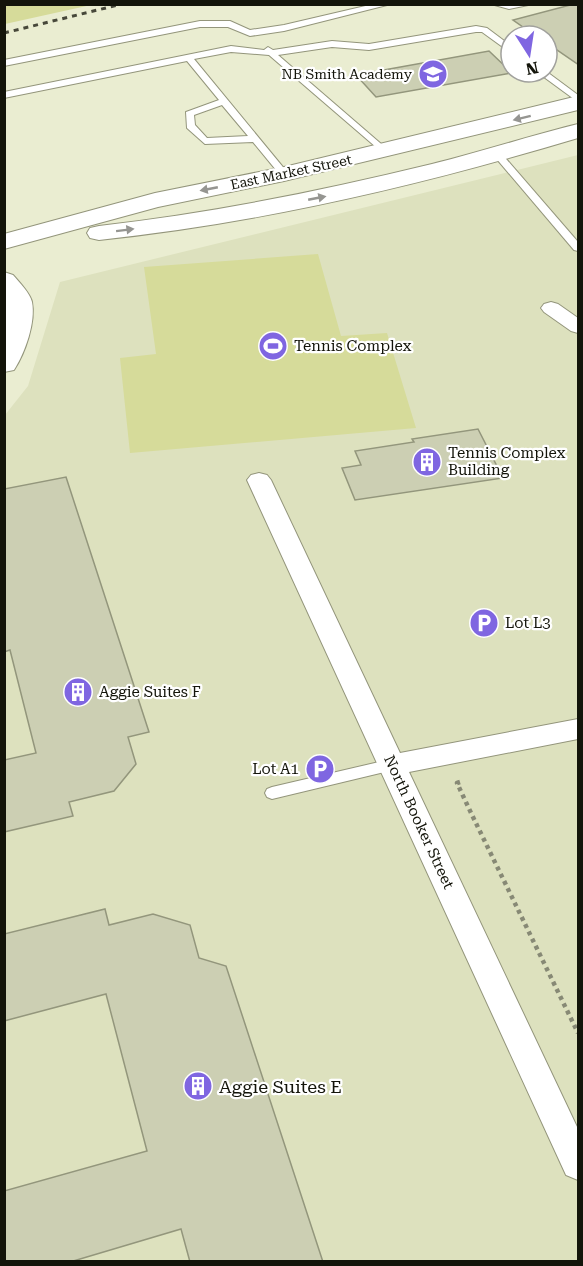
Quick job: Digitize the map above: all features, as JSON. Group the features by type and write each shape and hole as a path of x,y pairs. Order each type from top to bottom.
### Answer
{"main road":[{"name":"East Market Street","path":"4,244 156,200 384,151 579,101"},
{"name":"East Market Street","path":"4,244 205,220 349,192 498,155 579,131"},
{"path":"4,280 19,301 16,334 4,364"}],"street":[{"path":"551,308 579,327"},
{"name":"North Booker Street","path":"259,480 579,1164"},
{"path":"392,765 579,729"}],"lane":[{"path":"242,31 250,33 284,28 387,4"},
{"path":"495,4 509,7 529,4"},
{"path":"4,63 200,24 230,24 272,53 384,151"},
{"path":"4,95 231,49 272,53 332,45 369,48 476,29 484,30 499,41"},
{"path":"189,58 284,174"},
{"path":"557,84 579,101"},
{"path":"224,101 189,114 190,126 205,141 255,139"},
{"path":"498,155 579,248"},
{"path":"272,793 392,765"}],"path":[{"path":"466,780 457,783 579,1033"}],"shaded area":[{"path":"578,155 578,1261 5,1262 5,415 28,386 60,282"}],"green space":[{"path":"5,4 91,4 91,5 5,24"},
{"name":"Tennis Complex","path":"318,254 341,336 387,333 416,428 130,453 120,358 156,354 144,267"}],"building":[{"path":"579,4 579,65 559,51 559,24 519,24 513,20"},
{"path":"489,51 499,61 499,75 376,97 356,75"},
{"name":"Tennis Complex Building","path":"478,429 503,478 355,500 342,468 361,465 355,451"},
{"name":"Aggie Suites F","path":"66,477 149,732 128,737 136,764 114,791 69,802 73,816 4,832 4,760 36,753 10,650 4,652 4,489"},
{"name":"Aggie Suites E","path":"105,909 109,925 153,914 190,925 199,958 226,966 323,1262 190,1262 181,1229 70,1262 4,1262 4,1191 147,1151 106,994 4,1021 4,934"}],"railway":[{"path":"4,33 122,4"}],"place":[{"name":"NB Smith Academy","path":"433,74"},
{"name":"Tennis Complex","path":"273,346"},
{"name":"Tennis Complex Building","path":"427,462"},
{"name":"Lot L3","path":"484,623"},
{"name":"Aggie Suites F","path":"78,692"},
{"name":"Lot A1","path":"320,769"},
{"name":"Aggie Suites E","path":"198,1086"}]}
